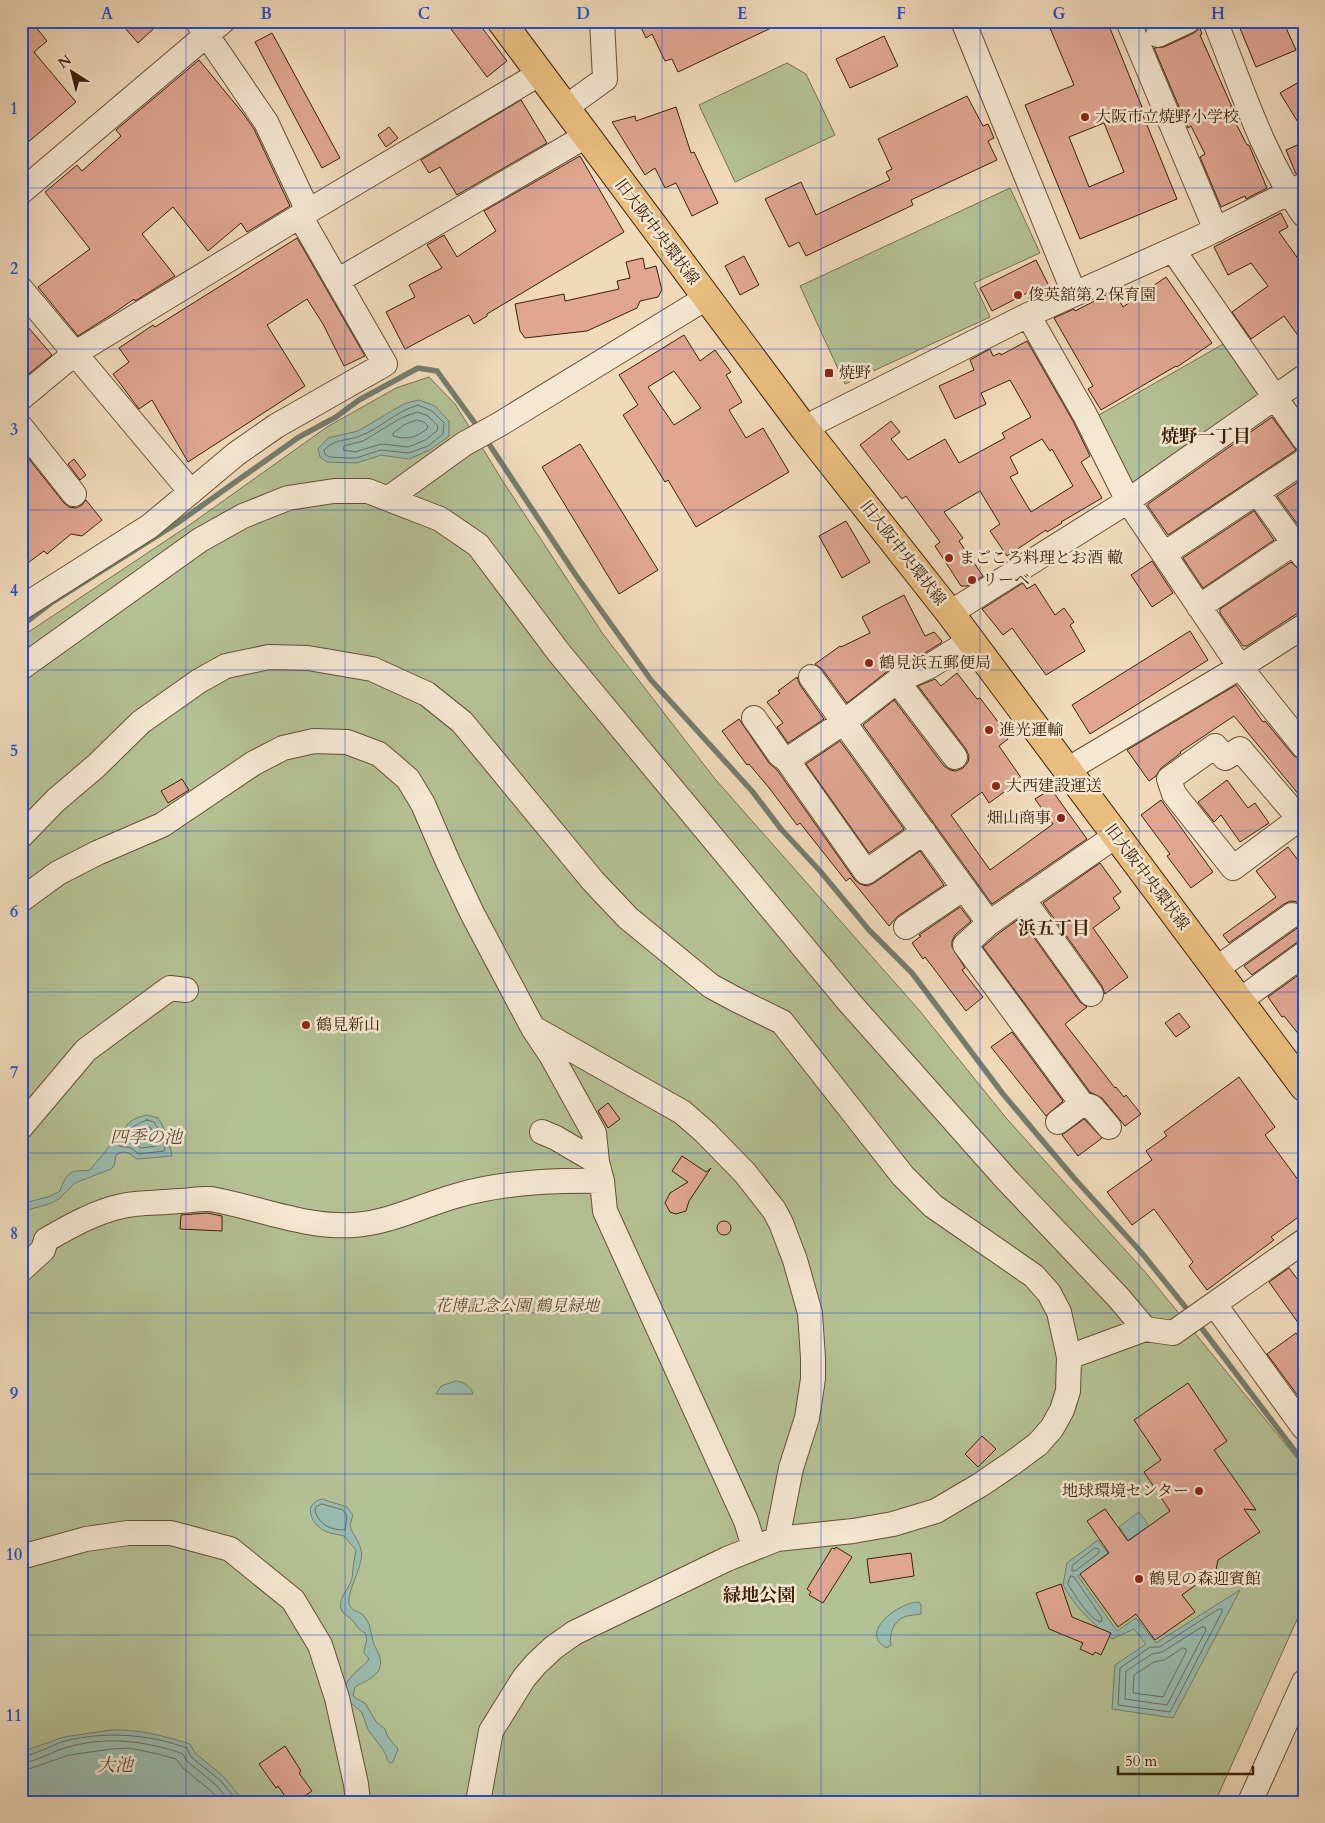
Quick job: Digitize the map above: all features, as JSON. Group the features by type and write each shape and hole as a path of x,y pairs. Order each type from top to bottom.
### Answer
{"main road":[{"name":"旧大阪中央環状線","path":"501,21 804,428 950,612 1304,1087"}],"street":[{"path":"565,108 605,79 602,21"},
{"path":"964,21 1074,293"},
{"path":"1128,21 1216,230"},
{"path":"1158,35 1188,21"},
{"path":"1214,21 1258,130 1296,189 1304,215"},
{"path":"21,192 209,26 266,122 304,213 337,281 385,364 276,426 236,454 150,526 21,608"},
{"path":"21,398 74,354 304,213 539,74"},
{"path":"337,281 586,136"},
{"path":"804,428 1028,315 1216,230 1296,189"},
{"path":"1173,250 1304,439"},
{"path":"21,289 191,492"},
{"path":"389,498 464,444 706,298"},
{"path":"1028,315 1085,415 1128,501 1240,667 1304,747"},
{"path":"950,612 1128,501 1304,377"},
{"path":"21,427 74,494"},
{"path":"1164,554 1304,461"},
{"path":"21,668 158,568 200,540 243,516 288,498 334,491 368,491 440,519 478,545 560,654 849,1002 1006,1179 1118,1297 1145,1329"},
{"path":"1199,607 1299,550 1258,492"},
{"path":"1067,770 1240,667 1304,626"},
{"path":"787,760 844,722 897,681 930,666 970,641"},
{"path":"21,836 56,800 96,766 141,722 199,681 226,666 269,657 308,658 372,669 427,694 462,722 593,881 628,918 711,986 735,1000 782,1022 903,1176 933,1206 1040,1281 1060,1312 1069,1357 1070,1380 1062,1410 1052,1428 1038,1444 980,1485 936,1511 893,1524 853,1532 777,1539 754,1547 574,1633 536,1664 524,1678 491,1731 478,1802"},
{"path":"811,678 990,923"},
{"path":"897,681 954,757"},
{"path":"754,718 780,755 787,760 866,872 924,832"},
{"path":"21,900 58,873 97,853 162,825 254,763 283,748 314,741 348,742 379,754 408,779 423,804 472,913 534,1028 594,1133 605,1211 746,1521 754,1547"},
{"path":"1215,746 1225,758 1240,749 1302,822 1233,868 1174,794 1169,779 1215,746"},
{"path":"1109,1127 1092,1107 1082,1104 965,945 990,923 1117,835"},
{"path":"906,927 964,888"},
{"path":"1023,900 1091,994"},
{"path":"1216,969 1292,915"},
{"path":"1240,1001 1304,954"},
{"path":"21,1127 86,1050 170,988 186,990"},
{"path":"534,1028 682,1112 705,1132 745,1173 774,1210 781,1223 795,1260 810,1313 813,1379 808,1412 791,1468 777,1539"},
{"path":"1058,1122 1082,1104"},
{"path":"542,1132 556,1138 599,1171"},
{"path":"21,1247 46,1240 84,1220 123,1205 214,1199 320,1225 353,1225 387,1220 428,1206 436,1201 476,1190 578,1180 599,1171"},
{"path":"21,1270 43,1250 46,1240"},
{"path":"1069,1357 1145,1329 1172,1333 1304,1241"},
{"path":"1210,1308 1304,1428"},
{"path":"21,1557 86,1539 128,1533 171,1533 230,1549 293,1600 320,1645 337,1698 356,1784 358,1802"},
{"path":"1250,1802 1304,1682"}],"green space":[{"path":"787,63 806,74 835,135 735,182 699,105"},
{"path":"1010,188 1040,253 974,283 990,317 845,384 800,286"},
{"path":"1225,343 1260,391 1255,404 1139,484 1127,483 1092,419"},
{"name":"花博記念公園 鶴見緑地","path":"429,377 455,404 504,483 603,634 715,779 919,1010 1007,1119 1146,1273 1304,1467 1304,1604 1215,1802 21,1802 21,637 188,526 327,427 396,388"}],"water":[{"path":"419,400 435,406 449,421 449,436 430,450 409,459 381,455 357,463 327,462 320,457 318,449 328,438 358,431 406,403"},
{"name":"四季の池","path":"146,1115 158,1118 167,1136 172,1156 137,1159 127,1152 119,1153 116,1155 114,1166 111,1169 75,1183 52,1203 21,1212 21,1204 51,1196 60,1191 68,1175 74,1171 90,1170 127,1125 134,1119"},
{"path":"456,1381 466,1385 473,1394 436,1394 441,1386"},
{"path":"322,1499 347,1507 353,1515 350,1525 362,1555 349,1596 349,1605 352,1609 362,1614 368,1622 381,1664 373,1677 355,1687 353,1695 365,1703 377,1723 385,1729 388,1737 398,1749 393,1762 390,1763 369,1731 362,1713 349,1701 345,1693 347,1682 369,1659 364,1653 365,1633 344,1614 341,1607 342,1598 351,1582 356,1550 344,1536 329,1533 316,1524 310,1509 312,1505"},
{"path":"1139,1512 1149,1526 1128,1540 1119,1527"},
{"path":"1098,1540 1108,1553 1078,1576 1117,1631 1136,1618 1156,1643 1240,1590 1173,1718 1112,1709 1115,1665 1146,1644 1134,1629 1112,1639 1084,1614 1063,1585 1067,1563"},
{"path":"919,1602 921,1614 906,1616 897,1622 891,1633 891,1645 887,1648 879,1642 877,1634 884,1619 901,1607"},
{"name":"大池","path":"111,1730 141,1732 190,1744 195,1753 224,1777 244,1802 21,1802 21,1752 64,1737"}],"building":[{"path":"21,21 31,21 47,41 34,52 76,102 21,148"},
{"path":"119,21 162,21 138,43"},
{"path":"461,21 477,21 507,61 487,77 451,29"},
{"path":"638,21 786,21 678,72 672,59 665,61 652,34 646,38"},
{"path":"1047,21 1107,21 1177,199 1080,239 1025,105 1074,85","holes":["1104,123 1124,172 1089,187 1069,137"]},
{"path":"1237,21 1283,21 1296,50 1256,67"},
{"path":"1200,28 1202,34 1200,35 1232,107 1228,108 1247,145 1249,145 1267,188 1246,199 1245,196 1221,207 1200,157 1205,154 1191,126 1188,128 1154,48 1164,47 1194,33"},
{"path":"272,33 340,158 322,168 255,42"},
{"path":"884,36 898,66 850,88 836,59"},
{"path":"199,60 254,129 290,206 247,232 241,223 208,251 173,207 142,234 175,276 135,301 134,299 78,336 38,287 90,249 45,192 77,165 82,171 121,136 116,130"},
{"path":"1304,79 1304,132 1280,93"},
{"path":"967,96 983,126 988,124 994,138 988,141 997,160 911,200 913,205 806,256 799,242 789,247 765,199 801,182 816,215 890,180 886,172 892,169 878,139"},
{"path":"521,100 547,143 457,195 440,167 429,173 421,160"},
{"path":"676,107 691,153 694,152 718,203 692,216 676,183 665,188 655,168 645,175 612,122 635,116 636,121"},
{"path":"389,127 398,138 386,147 378,135"},
{"path":"1304,142 1304,171 1296,174 1286,150"},
{"path":"580,156 624,232 487,314 487,316 474,324 469,315 405,349 386,312 415,297 409,285 442,268 427,245 444,235 457,257 496,231 484,211"},
{"path":"1281,213 1288,227 1279,232 1304,267 1304,344 1284,316 1251,339 1232,312 1268,286 1251,263 1228,275 1214,247"},
{"path":"297,238 365,356 344,366 323,324 307,299 267,325 305,386 188,462 152,400 139,409 113,374 129,362 119,348 153,325 155,327"},
{"path":"744,256 759,285 740,295 725,266"},
{"path":"643,258 645,269 656,266 662,290 658,297 640,301 637,308 587,331 525,338 520,331 515,304 564,294 565,301 619,289 617,281 630,278 626,262"},
{"path":"1036,260 1050,288 1029,299 1027,293 992,311 980,288"},
{"path":"1166,277 1212,343 1177,367 1101,410 1088,389 1093,386 1054,318 1074,309 1075,311 1114,291 1123,307"},
{"path":"21,319 52,355 21,380"},
{"path":"684,335 700,361 715,350 731,372 726,375 742,402 729,410 746,438 763,428 789,472 696,527 668,480 665,482 623,415 638,405 619,375","holes":["674,371 701,408 674,425 648,387"]},
{"path":"1027,341 1073,421 1090,456 1081,462 1102,498 1047,532 1046,530 1007,556 990,531 1000,524 980,491 944,512 963,538 959,541 983,576 967,586 961,586 935,546 940,542 906,496 902,499 860,445 891,421 900,432 891,439 908,460 945,439 959,463 1005,438 1002,433 1031,417 1010,380 981,393 986,404 955,419 939,386 974,370 970,360 990,349 993,356 1000,353 1001,355","holes":["1042,439 1050,451 1052,449 1073,486 1031,512 1010,477 1018,473 1010,457"]},
{"path":"1272,417 1296,450 1168,535 1148,504"},
{"path":"580,444 658,570 619,594 542,467"},
{"path":"21,449 64,503 69,507 76,508 86,500 102,520 82,536 71,534 47,554 44,551 21,568"},
{"path":"74,459 86,475 80,480 68,464"},
{"path":"1304,478 1304,533 1277,496"},
{"path":"1254,511 1274,540 1203,588 1183,558"},
{"path":"846,521 870,562 842,578 819,536"},
{"path":"1152,561 1173,593 1152,607 1131,575"},
{"path":"1291,562 1298,569 1304,570 1304,609 1247,646 1243,646 1220,613 1220,609"},
{"path":"1023,583 1027,589 1035,584 1055,615 1064,608 1074,622 1070,625 1085,651 1046,675 1012,628 1003,635 982,609"},
{"path":"904,595 925,636 934,632 942,641 941,643 889,670 847,703 822,669 815,664 840,646 870,633 862,617"},
{"path":"1190,631 1208,660 1090,734 1072,705"},
{"path":"957,673 977,699 980,698 1005,731 1003,732 1008,739 999,746 1022,779 989,803 982,792 951,815 990,870 1053,824 1035,799 1051,789 1087,839 992,904 863,725 894,700 944,766 956,771 963,768 968,762 969,756 966,749 918,686 935,679 941,686"},
{"path":"797,677 800,685 824,719 788,743 777,727 783,723 767,702"},
{"path":"1236,685 1263,722 1265,721 1294,756 1304,761 1304,801 1234,716 1180,752 1149,781 1127,750"},
{"path":"739,719 855,880 867,886 874,883 920,851 944,885 898,916 889,926 850,878 846,881 800,823 797,825 770,789 749,764 747,765 722,731"},
{"path":"840,741 904,829 869,853 806,764"},
{"path":"182,779 189,790 168,803 161,791"},
{"path":"1227,780 1248,808 1255,803 1269,823 1240,842 1221,815 1214,822 1198,802"},
{"path":"1161,800 1213,872 1191,888 1167,856 1170,854 1141,815"},
{"path":"1288,847 1304,868 1304,908 1297,902 1291,901 1284,904 1229,943 1223,935 1276,897 1256,871"},
{"path":"1100,863 1121,892 1113,898 1120,908 1093,928 1128,977 1105,994 1102,986 1043,903"},
{"path":"960,907 971,921 955,935 952,947 965,968 962,970 983,997 966,1011 912,943 921,936 919,935"},
{"path":"1020,918 1080,1002 1087,1007 1065,1024 1115,1088 1124,1097 1126,1095 1141,1114 1125,1126 1102,1098 1090,1092 983,947"},
{"path":"1304,922 1304,940 1296,943 1252,975 1244,966 1300,926"},
{"path":"1304,971 1304,1041 1284,1016 1282,1017 1268,997"},
{"path":"1179,1013 1190,1027 1176,1037 1165,1023"},
{"path":"1012,1032 1063,1101 1046,1116 991,1047"},
{"path":"1239,1077 1275,1127 1265,1135 1304,1188 1304,1213 1271,1237 1274,1240 1207,1290 1189,1266 1193,1262 1154,1209 1132,1225 1107,1192 1152,1160 1146,1151 1167,1136 1164,1132"},
{"path":"608,1103 620,1119 608,1128 598,1111"},
{"path":"1084,1119 1102,1138 1078,1156 1062,1135"},
{"path":"682,1156 706,1172 711,1168 689,1201 686,1211 676,1214 670,1212 665,1203 670,1193 688,1182 672,1171"},
{"path":"207,1213 222,1216 222,1231 180,1229 181,1215"},
{"path":"721,1221 727,1221 731,1228 727,1235 721,1235 717,1231 717,1225"},
{"path":"1289,1268 1304,1288 1304,1331 1269,1282"},
{"path":"1296,1333 1304,1344 1304,1404 1267,1354"},
{"path":"1188,1383 1227,1441 1214,1450 1256,1510 1244,1509 1260,1532 1218,1560 1216,1570 1182,1595 1195,1612 1155,1640 1136,1614 1118,1627 1080,1574 1109,1553 1087,1521 1105,1509 1128,1541 1170,1511 1144,1472 1161,1460 1134,1420"},
{"path":"982,1436 996,1449 978,1467 965,1454"},
{"path":"836,1547 852,1557 823,1603 809,1595 811,1592 807,1589 832,1548 835,1549"},
{"path":"911,1553 914,1576 870,1583 867,1559"},
{"path":"1061,1584 1072,1617 1111,1633 1101,1655 1095,1652 1093,1655 1080,1649 1083,1643 1049,1629 1036,1593"},
{"path":"285,1746 301,1771 299,1773 312,1791 296,1802 289,1802 278,1786 276,1788 259,1764"}],"waterway":[{"path":"21,626 51,603 176,524 299,437 336,417 359,400 418,368 437,371 480,430"},
{"path":"485,438 575,574 651,680 752,791 781,829 820,871 869,930 912,973 1003,1094 1074,1178 1141,1252 1191,1314"},
{"path":"1197,1322 1304,1463"}],"place":[{"name":"大阪市立焼野小学校","path":"1085,117"},
{"name":"俊英舘第２保育園","path":"1018,295"},
{"name":"焼野","path":"829,373"},
{"name":"まごころ料理とお酒 轍","path":"949,558"},
{"name":"リーベ","path":"972,580"},
{"name":"鶴見浜五郵便局","path":"869,663"},
{"name":"進光運輸","path":"989,730"},
{"name":"大西建設運送","path":"996,786"},
{"name":"畑山商事","path":"1061,818"},
{"name":"鶴見新山","path":"306,1025"},
{"name":"地球環境センター","path":"1199,1491"},
{"name":"鶴見の森迎賓館","path":"1139,1579"}],"district":[{"name":"焼野一丁目","path":"1206,436"},
{"name":"浜五丁目","path":"1054,928"},
{"name":"緑地公園","path":"759,1595"}]}
